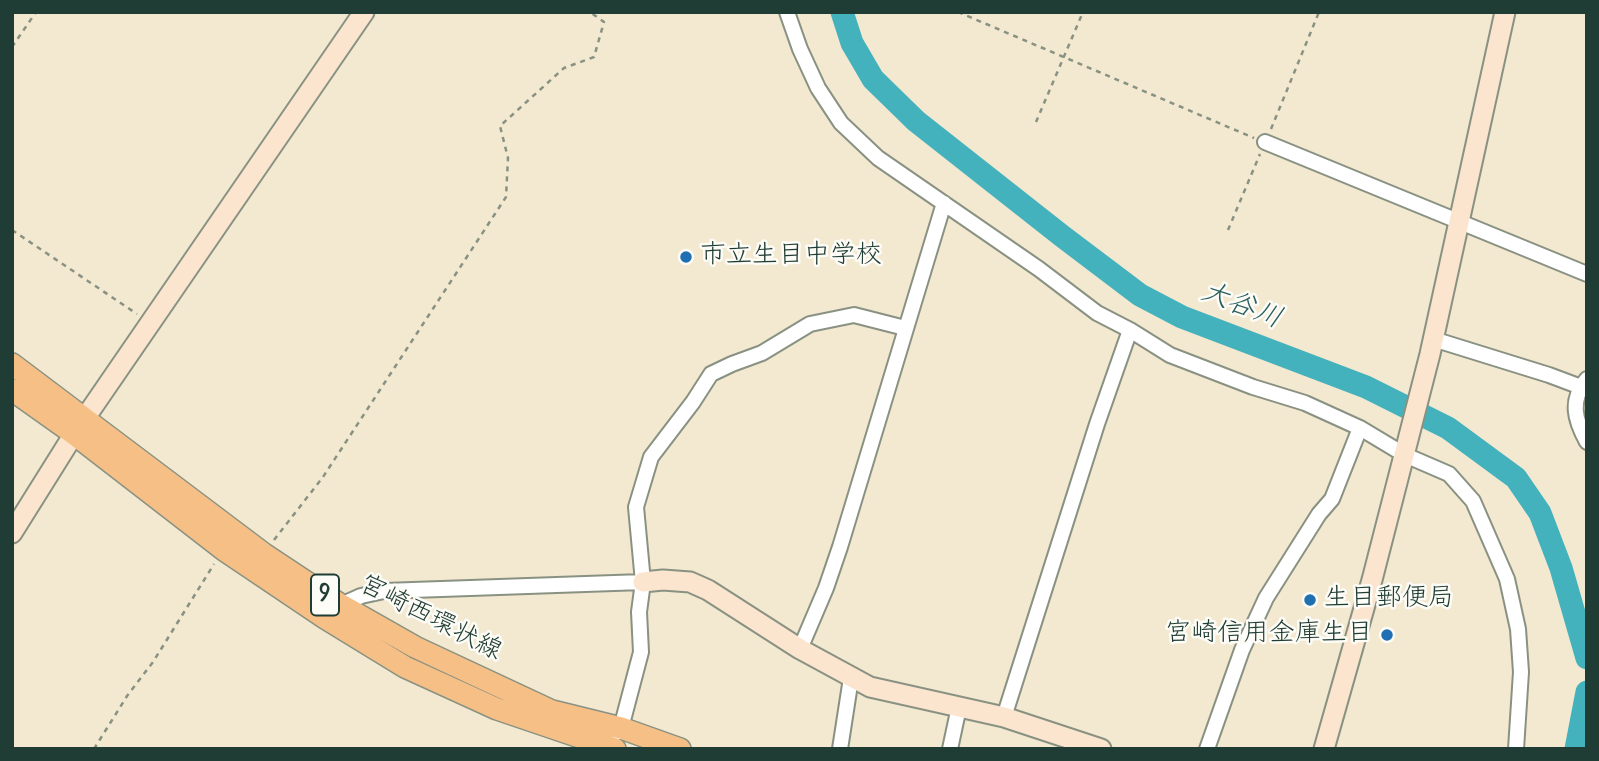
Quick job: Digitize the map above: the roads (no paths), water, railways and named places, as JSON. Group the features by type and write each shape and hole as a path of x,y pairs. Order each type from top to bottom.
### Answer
{"main road":[{"name":"宮崎西環状線","path":"12,364 223,550 405,667 497,709 612,743 680,749"},
{"name":"宮崎西環状線","path":"12,390 80,426 341,605 415,647 552,711 612,743"}],"street":[{"path":"12,533 80,426 364,12"},
{"path":"787,12 818,88 841,123 878,158 1039,269 1097,313 1170,355 1253,387 1305,403 1360,428 1405,455 1449,474 1473,501 1507,579 1518,629 1521,672 1516,749"},
{"path":"1324,749 1432,347 1505,12"},
{"path":"1265,142 1587,274"},
{"path":"800,649 836,557 944,202"},
{"path":"612,743 641,652 639,612 643,582 636,507 651,457 711,374 762,353 810,324 854,315 905,328"},
{"path":"1004,717 1097,424 1130,330"},
{"path":"1432,347 1584,383 1576,397 1576,415 1587,442"},
{"path":"1207,749 1242,650 1266,598 1319,514 1332,499 1360,428"},
{"path":"341,605 361,596 384,591 663,580 690,582 708,590 800,649 870,687 1004,717 1101,749"},
{"path":"839,749 852,678"},
{"path":"950,749 959,706"}],"waterway":[{"name":"大谷川","path":"842,12 852,43 873,79 916,121 1140,295 1182,317 1366,387 1448,428 1516,478 1540,513 1561,568 1587,658"},
{"name":"大谷川","path":"1576,749 1587,692"}],"place":[{"name":"市立生目中学校","path":"686,257"},
{"name":"生目郵便局","path":"1310,600"},
{"name":"宮崎信用金庫生目","path":"1387,635"}]}
